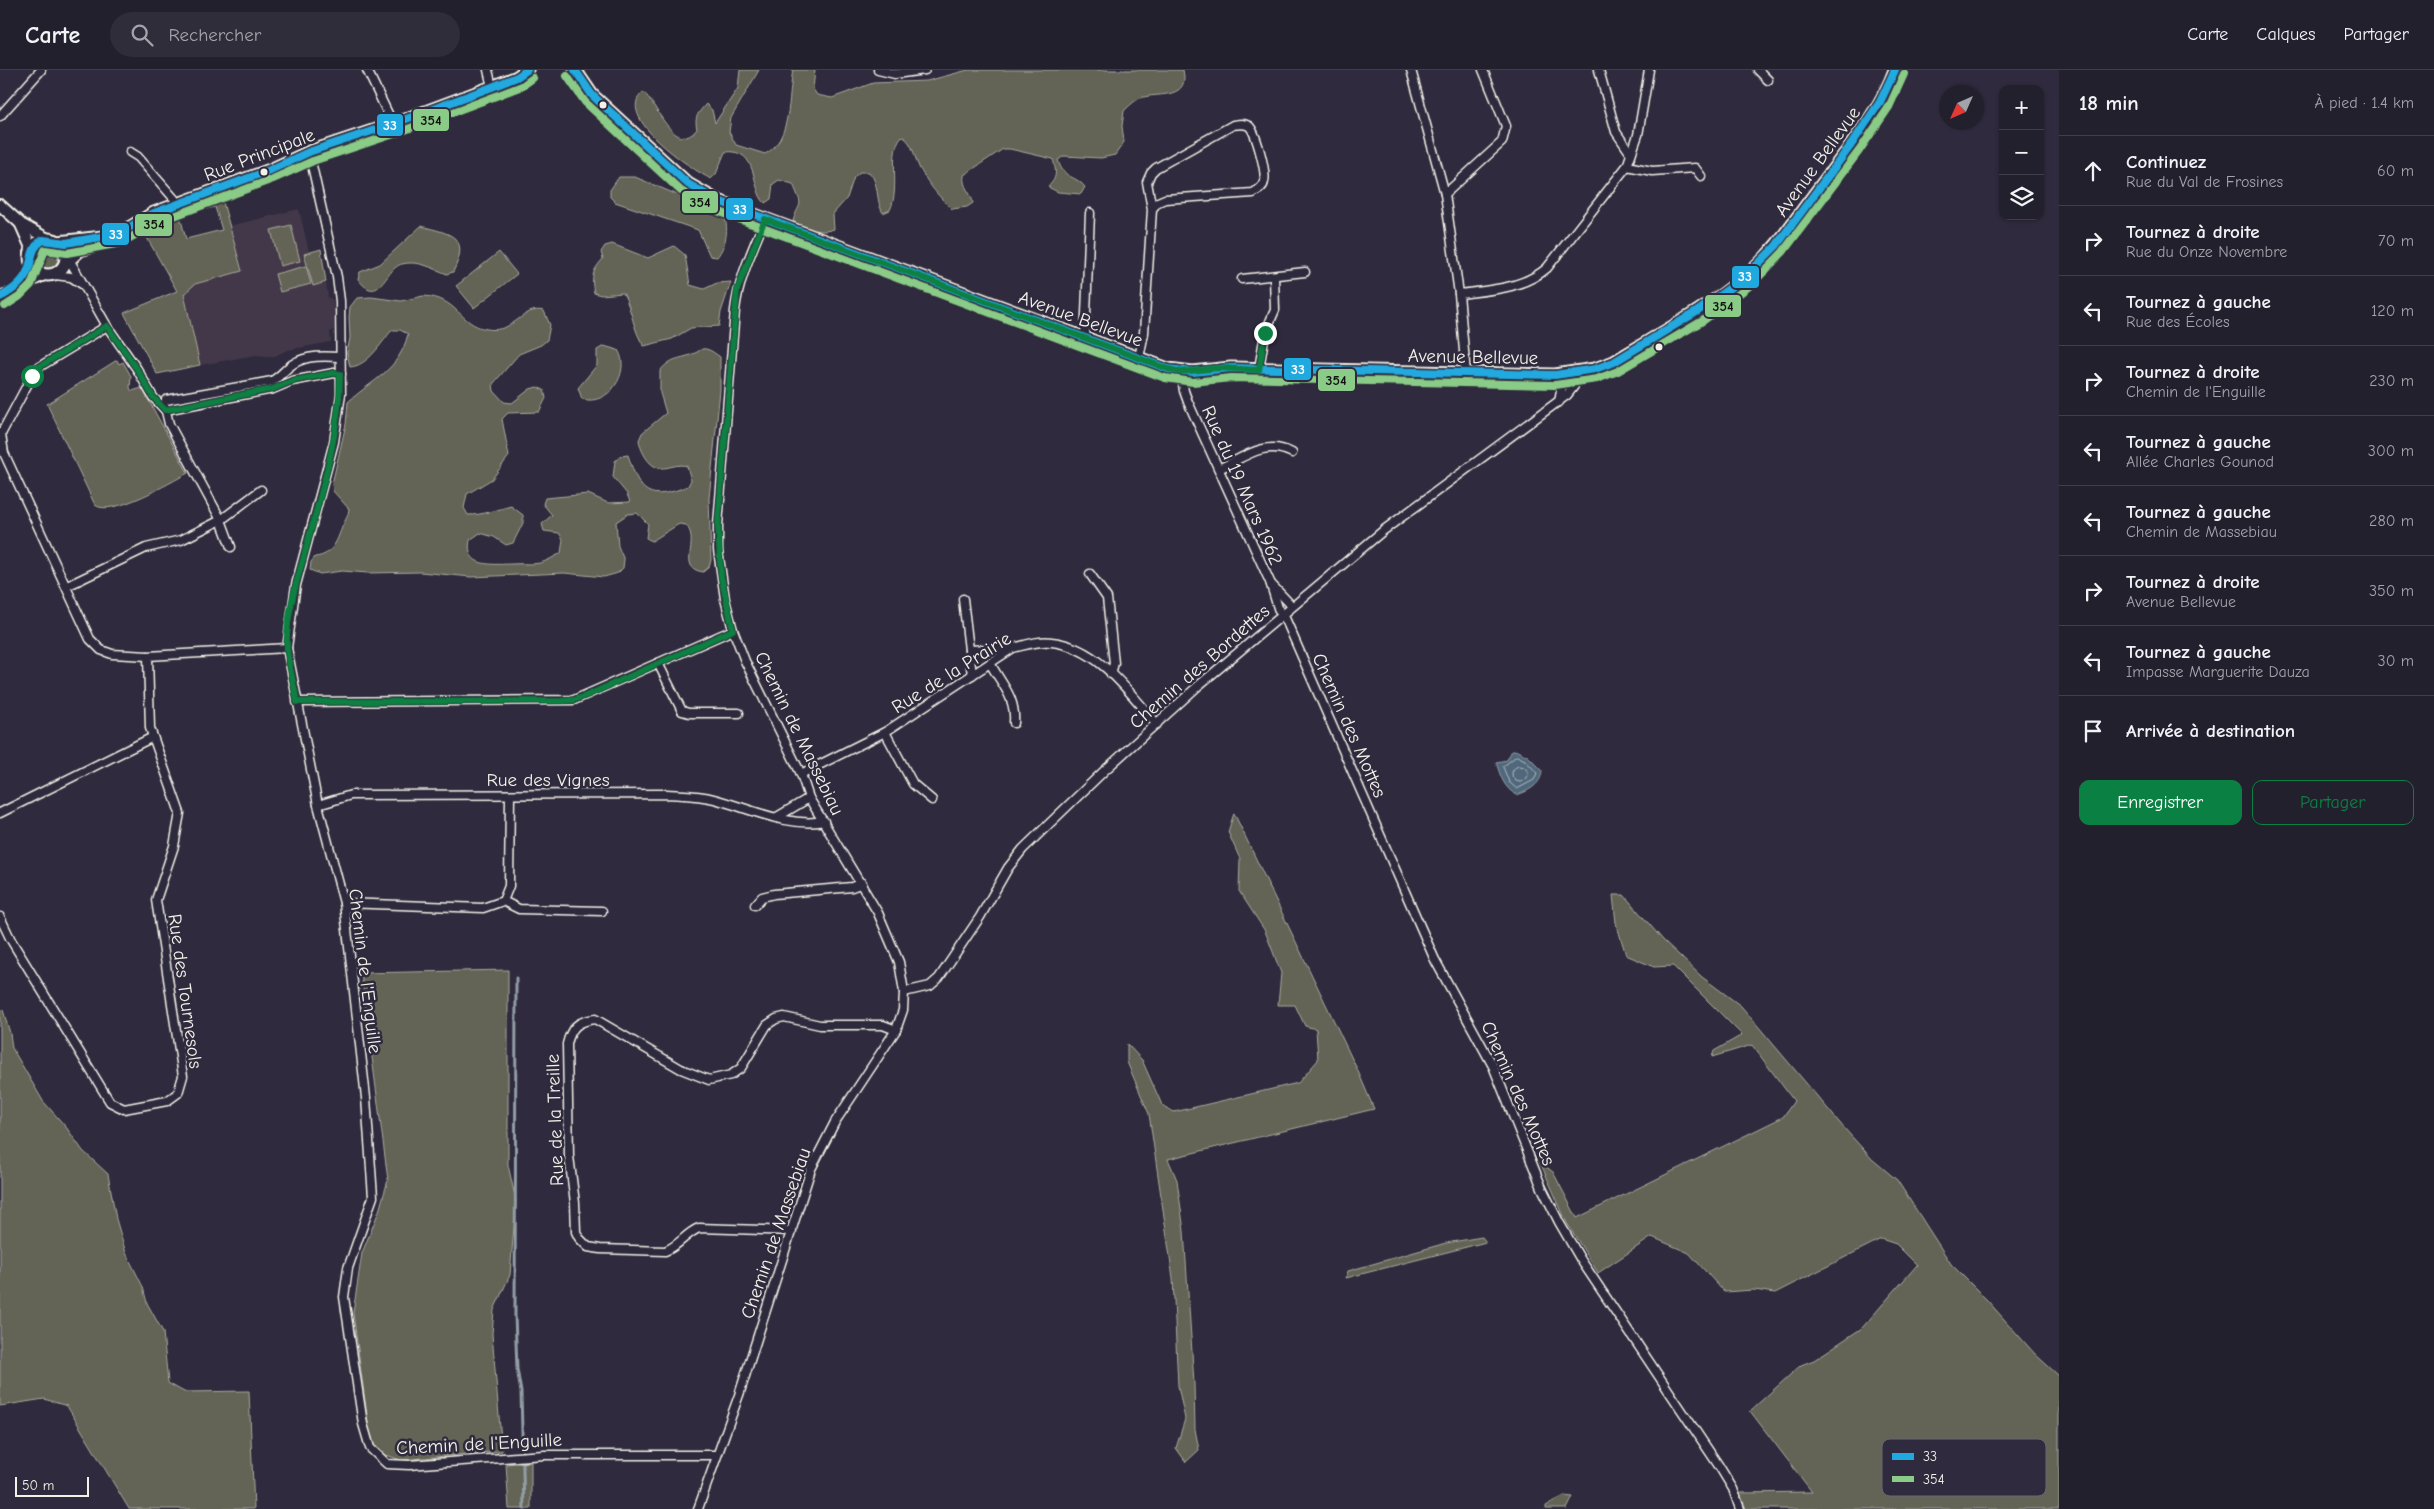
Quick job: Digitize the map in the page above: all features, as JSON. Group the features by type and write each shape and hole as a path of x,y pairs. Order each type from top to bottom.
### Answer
{"main road":[{"name":"Rue Principale","path":"67,259 80,250 106,242 141,219 178,203 270,170 309,152 393,124 492,87 517,77 527,70"},
{"path":"575,70 592,95 688,184 716,200 765,219"},
{"name":"Avenue Bellevue","path":"765,219 1085,339 1181,372 1218,368 1564,375 1614,362 1728,290 1758,266 1779,242 1874,113 1889,87 1895,70"},
{"name":"Rue Principale","path":"53,241 66,242 118,234"},
{"path":"53,241 67,259 60,272 32,280 18,291 5,295 25,276 31,255 38,243 53,241"},
{"path":"31,255 35,270 49,275"}],"street":[{"path":"0,116 41,70"},
{"path":"367,70 393,124"},
{"path":"488,70 492,87"},
{"path":"878,70 895,74 925,70"},
{"path":"1411,70 1445,194 1459,294 1466,374"},
{"path":"1445,194 1502,142 1506,126 1483,70"},
{"path":"1599,70 1616,132 1631,154"},
{"path":"1459,294 1509,287 1537,277 1547,268 1628,166 1638,135 1649,70"},
{"path":"1758,70 1768,80"},
{"path":"1139,358 1144,333 1152,209 1148,182 1151,173 1156,168 1233,125 1242,123 1254,133 1265,174 1265,182 1261,189 1253,193 1165,199 1158,202 1152,209"},
{"path":"130,152 138,157 178,203"},
{"name":"Chemin de l'Enguille","path":"309,152 337,277 340,357 339,420 298,576 287,648 318,805 344,903 366,1098 373,1197 348,1268 344,1298 362,1424 370,1448 386,1464 409,1465 562,1454 716,1455"},
{"path":"1628,166 1652,171 1688,166 1695,168 1701,176"},
{"path":"0,205 21,224 53,241"},
{"path":"1085,339 1090,213"},
{"name":"Chemin de Massebiau","path":"698,1509 739,1395 804,1190 821,1147 896,1030 903,1010 904,992 904,979 899,962 878,913 862,883 809,798 801,774 763,700 733,630 721,576 718,550 719,515 737,290 765,219"},
{"path":"21,224 31,255"},
{"path":"67,259 153,397 165,410"},
{"path":"1242,279 1305,272"},
{"path":"49,275 71,277 83,285"},
{"path":"1259,370 1265,333 1275,310 1274,276"},
{"path":"107,326 39,367 32,376 1,434 4,453 90,639 101,650 112,654 148,656 287,648"},
{"path":"146,385 155,394 166,400 272,381 299,361 323,356 340,357"},
{"path":"287,371 292,381"},
{"name":"Rue du 19 Mars 1962","path":"1181,372 1188,402 1270,582 1282,615"},
{"path":"165,410 273,389 292,381 334,373 340,374"},
{"name":"Chemin des Bordettes","path":"904,992 930,986 939,978 980,917 1008,868 1023,849 1157,724 1292,606 1392,524 1559,402 1574,386 1576,373"},
{"path":"1559,402 1564,375"},
{"path":"166,400 165,410 169,424 221,520 231,547"},
{"path":"1219,469 1266,447 1280,447 1292,453"},
{"path":"67,586 146,548 181,540 221,520 261,490"},
{"path":"1090,574 1107,598 1114,663 1111,674"},
{"name":"Rue du 19 Mars 1962","path":"1270,582 1292,606"},
{"path":"963,599 972,675"},
{"name":"Chemin des Mottes","path":"1282,615 1435,960 1493,1066 1542,1188 1559,1222 1581,1260 1719,1466 1733,1489 1740,1509"},
{"path":"297,702 574,700 733,630"},
{"name":"Rue de la Prairie","path":"801,774 885,732 1014,648 1036,642 1066,644 1082,650 1097,660 1157,724"},
{"path":"969,650 1014,648"},
{"path":"0,814 153,737 150,728 148,656"},
{"path":"658,663 682,711 689,713 739,713"},
{"path":"990,664 1012,699 1015,712 1014,723"},
{"path":"885,732 913,784 932,800"},
{"name":"Rue des Tournesols","path":"0,916 11,940 110,1102 124,1109 168,1101 178,1093 183,1076 156,900 174,846 180,813 153,737"},
{"name":"Rue des Vignes","path":"318,805 352,795 694,796 777,817 803,822 824,821"},
{"path":"503,901 509,886 510,795"},
{"path":"777,817 809,798"},
{"path":"755,904 762,897 774,894 852,887 862,883"},
{"path":"344,903 483,908 503,901 519,909 602,911"},
{"name":"Rue de la Treille","path":"792,1231 699,1228 688,1234 673,1248 658,1251 600,1249 583,1244 576,1232 575,1203 569,1156 568,1044 573,1028 578,1023 594,1019 681,1069 708,1080 731,1075 741,1068 748,1060 767,1025 776,1019 784,1017 820,1025 883,1025 896,1030"}],"shaded area":[{"path":"299,209 309,252 321,249 328,297 333,300 334,330 330,332 331,342 288,350 273,357 256,355 200,365 184,294 195,284 242,271 229,226"}],"green space":[{"path":"740,70 759,70 731,118 729,132 736,145 765,154 780,139 784,128 793,70 815,70 813,89 817,95 832,98 873,83 927,81 968,70 1183,70 1184,79 1182,86 1178,90 1172,93 1141,98 1133,102 1124,111 1122,126 1124,142 1115,155 1101,158 1064,156 1058,160 1066,174 1085,187 1081,194 1058,192 1048,187 1055,174 1053,159 1003,149 964,175 964,183 973,203 967,207 952,209 927,180 918,165 909,143 902,136 895,151 894,191 890,210 883,213 875,181 869,172 860,172 854,177 847,198 833,214 834,229 818,231 793,221 800,201 793,184 779,180 773,184 771,199 765,203 760,197 749,163 744,156 736,152 725,152 716,174 711,179 688,165 658,141 646,128 638,115 636,103 643,92 674,132 681,137 689,136 697,129 697,115 706,104 712,110 715,123 738,88"},
{"path":"619,177 635,177 723,214 727,230 723,247 717,257 710,256 698,230 615,202 610,197 610,190"},
{"path":"221,195 242,271 195,284 184,294 200,365 157,374 124,313 177,291 142,229 166,216","holes":["215,207 222,230 186,239 180,216"]},
{"path":"291,225 300,261 280,266 271,230"},
{"path":"421,226 455,238 459,244 460,251 453,272 447,274 430,267 408,263 396,267 377,288 366,287 358,279 360,272 380,264"},
{"path":"612,244 648,258 674,246 685,255 690,285 704,289 717,283 731,282 721,312 719,326 691,328 672,339 644,346 637,334 623,293 601,295 594,293 593,274 603,259 601,252 605,246"},
{"path":"44,248 52,248 58,254 58,262 52,268 44,268 38,262 38,254"},
{"path":"321,249 326,282 313,286 304,254"},
{"path":"499,252 517,274 474,308 456,286"},
{"path":"306,266 311,284 280,292 275,274"},
{"path":"423,296 444,301 470,322 487,329 505,327 536,310 544,311 550,325 547,340 541,345 519,354 493,384 494,391 504,402 512,403 530,389 537,387 544,390 546,398 539,412 508,413 502,419 509,456 492,479 467,494 464,508 468,515 511,506 523,515 523,523 513,543 506,545 494,537 480,533 470,540 469,549 472,556 482,563 537,564 561,553 563,539 559,533 544,531 542,524 552,515 543,504 545,498 588,494 608,503 630,502 627,494 613,477 615,461 621,456 628,455 637,479 648,491 655,494 664,493 688,486 691,480 687,466 655,467 645,457 639,440 642,433 666,413 660,393 660,371 664,366 703,349 710,350 720,357 720,390 709,498 711,560 709,567 703,572 695,570 691,565 691,539 686,525 679,524 652,541 646,538 648,524 637,513 628,514 616,522 618,546 624,560 623,568 618,573 604,577 564,573 471,577 420,572 368,573 342,571 320,574 310,570 311,562 315,557 327,553 334,546 349,511 333,491 332,484 346,424 348,402 392,366 404,347 408,334 400,330 392,330 363,363 350,367 347,353 350,338 350,307 357,298 371,297 401,301"},
{"path":"604,346 618,350 622,359 620,377 609,393 601,398 592,400 582,399 578,388 597,365 597,350"},
{"path":"117,360 119,364 123,362 131,376 130,388 132,391 142,388 188,473 155,491 127,503 103,508 95,505 47,404"},
{"path":"1234,813 1357,1069 1374,1109 1168,1159 1177,1180 1184,1231 1194,1383 1195,1429 1199,1450 1186,1462 1176,1448 1185,1419 1178,1386 1173,1278 1149,1114 1127,1062 1127,1044 1142,1060 1162,1105 1174,1112 1298,1083 1318,1060 1316,1029 1305,1026 1295,1005 1278,1005 1281,973 1265,931 1239,891 1240,859 1228,832"},
{"path":"1613,895 1624,895 1663,940 1702,977 1741,1006 1844,1128 1872,1159 1897,1180 1951,1264 1987,1300 2035,1354 2059,1376 2059,1509 1746,1509 1740,1493 1812,1492 1750,1411 1801,1365 1814,1360 1862,1328 1917,1265 1896,1244 1881,1239 1775,1293 1754,1290 1724,1292 1689,1253 1652,1237 1598,1273 1567,1223 1540,1162 1553,1172 1577,1218 1783,1117 1794,1101 1752,1045 1712,1057 1714,1051 1742,1035 1673,966 1654,967 1626,955 1616,923"},
{"path":"508,970 508,1165 516,1201 510,1275 494,1310 492,1334 502,1451 401,1460 383,1454 371,1444 353,1313 362,1253 379,1211 388,1180 361,973"},
{"path":"0,1010 3,1010 10,1033 12,1048 43,1101 66,1127 83,1151 108,1174 116,1219 126,1253 143,1287 147,1303 163,1332 168,1383 184,1392 249,1391 254,1509 129,1509 67,1406 44,1399 0,1406"},
{"path":"1482,1237 1486,1242 1346,1278 1348,1271 1446,1243"},
{"path":"531,1462 531,1509 509,1509 506,1464"},
{"path":"1564,1496 1573,1497 1567,1509 1546,1509 1546,1506"}],"water":[{"path":"1515,750 1528,756 1542,770 1537,783 1530,789 1517,795 1506,785 1496,762 1507,760 1511,752"}],"waterway":[{"path":"516,978 515,1315 517,1369 521,1392 524,1509"}],"transit line":[{"name":"33","path":"0,297 20,283 28,270 36,246 43,240 66,243 118,234 154,213 270,170 309,152 393,124 492,87 517,77 527,70"},
{"name":"33","path":"575,70 592,95 688,184 716,200 1168,369 1193,372 1231,368 1555,375 1595,369 1614,362 1698,311 1745,277 1776,246 1851,145 1880,102 1895,70"},
{"name":"354","path":"567,76 585,102 681,191 712,209 1165,378 1193,382 1231,378 1555,385 1597,379 1618,371 1704,320 1752,284 1783,252 1859,151 1889,107 1904,74"},
{"name":"354","path":"5,306 19,297 31,285 45,250 67,253 121,243 158,222 273,179 313,161 397,133 496,96 522,86 533,78"}],"route":[{"path":"32,376 39,367 107,326 137,369 153,397 165,410 273,389 292,381 334,373 340,374 339,420 298,576 290,619 287,648 297,702 561,701 574,700 586,696 635,672 733,630 721,576 718,525 737,290 765,219 1085,339 1181,372 1218,368 1259,370 1259,360 1265,333"}]}
